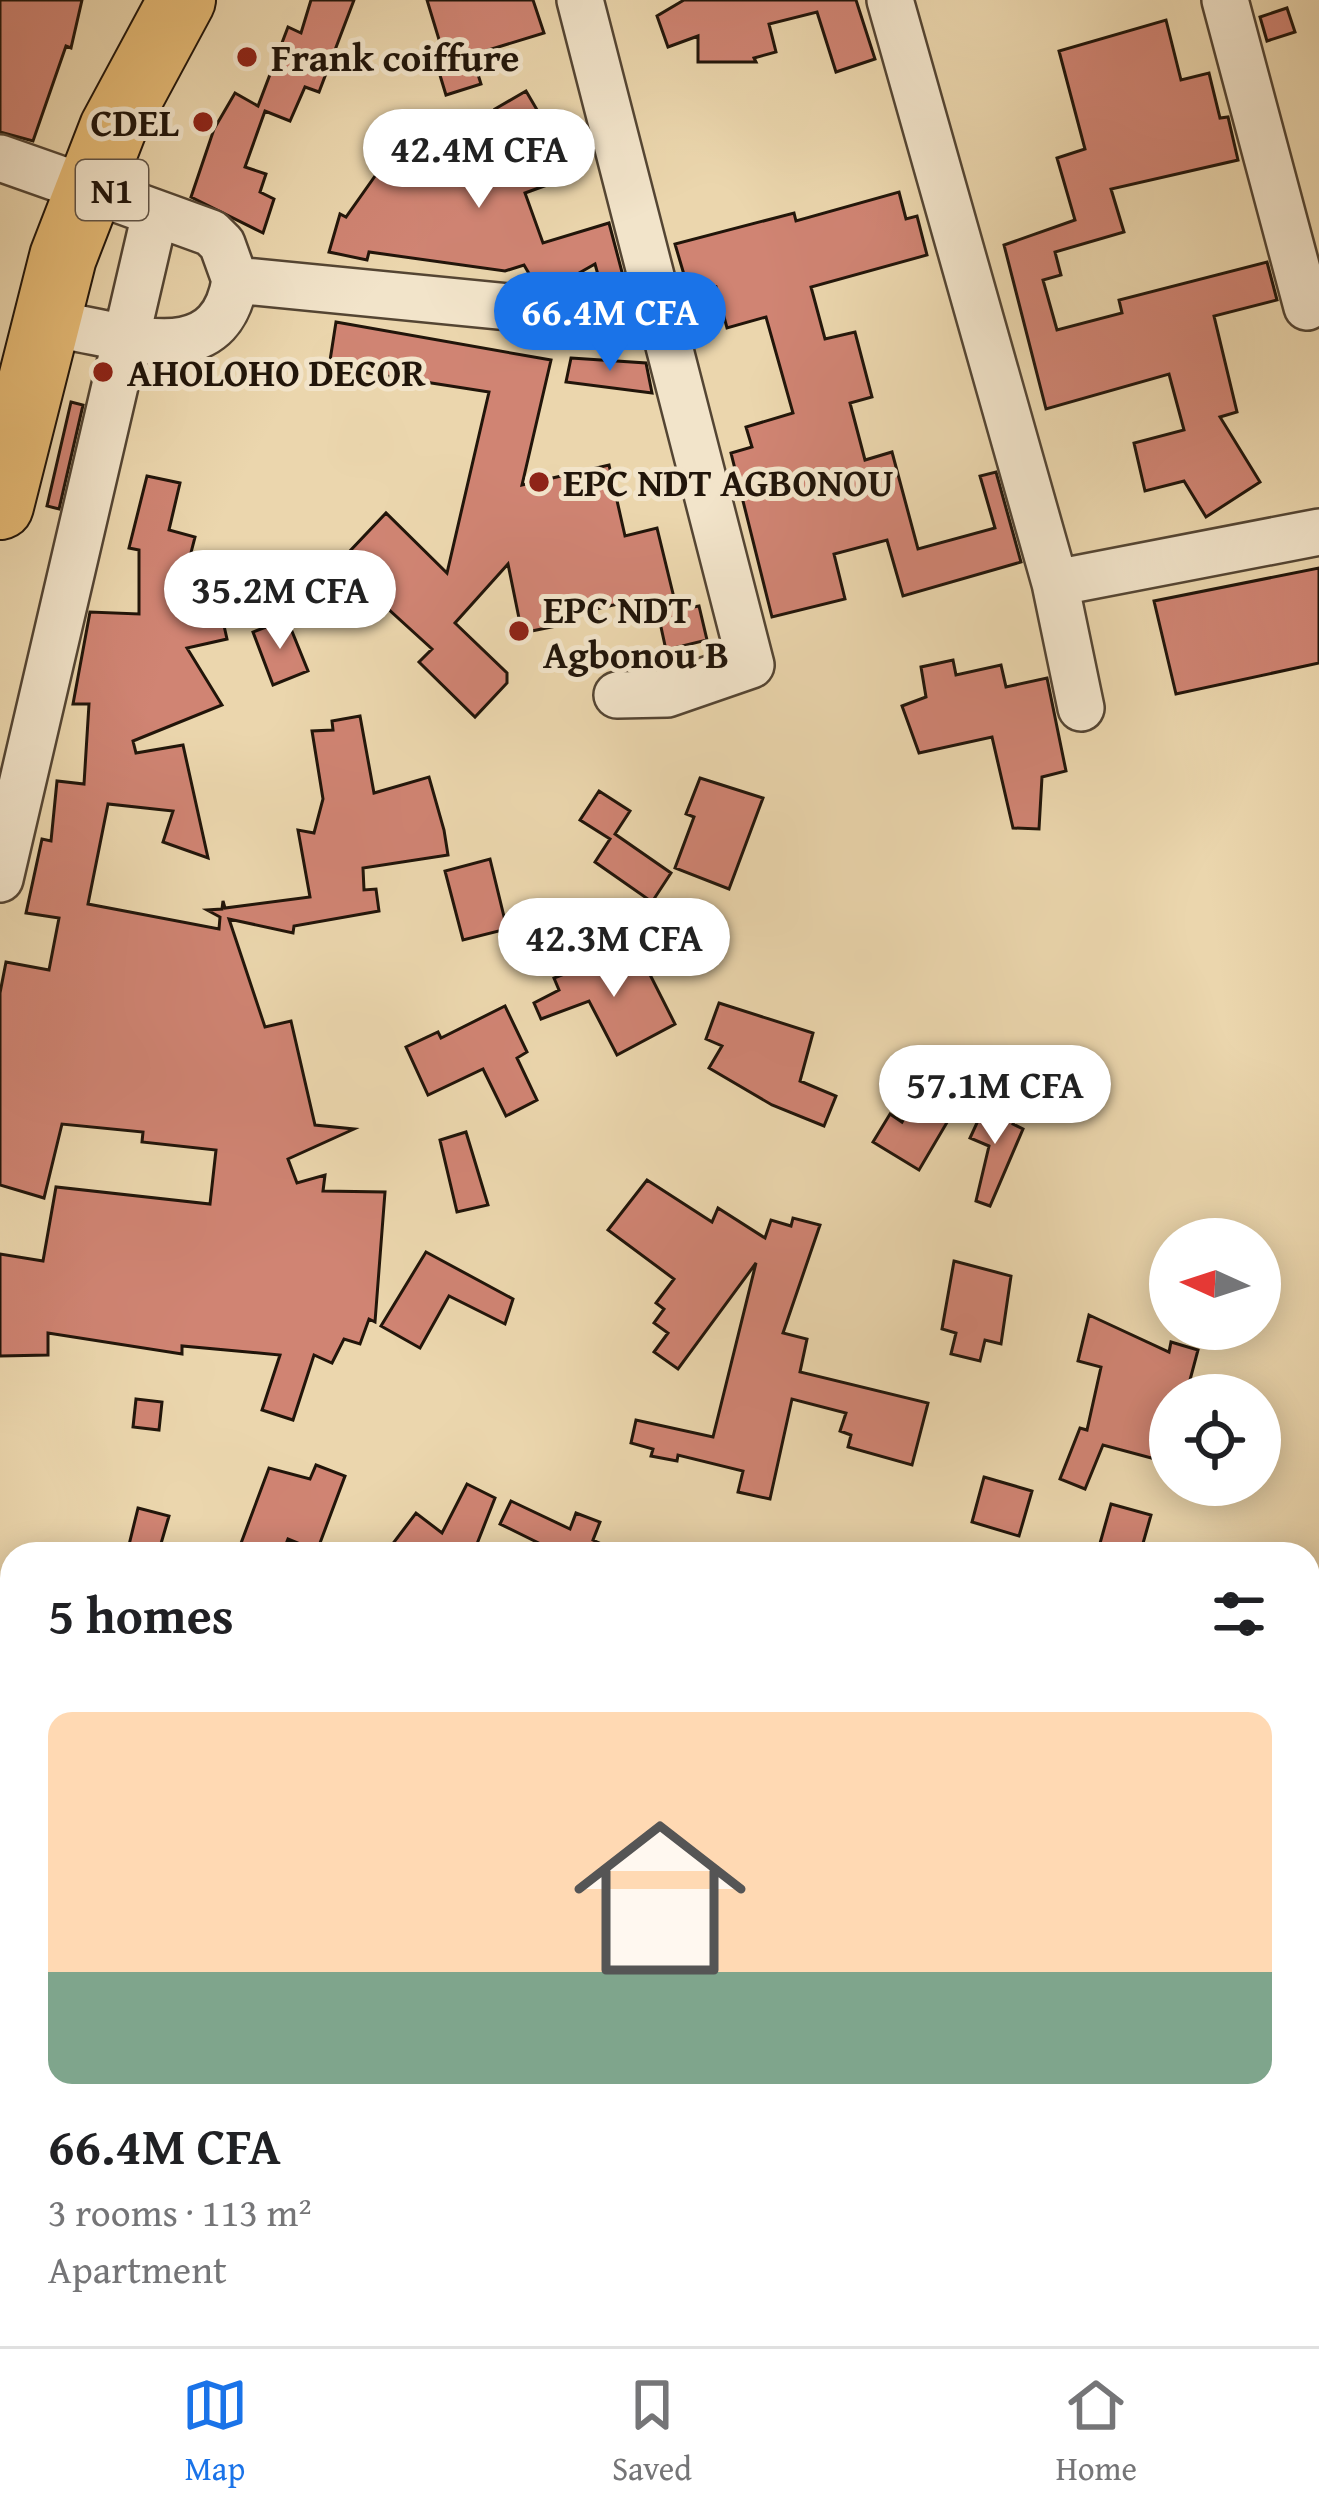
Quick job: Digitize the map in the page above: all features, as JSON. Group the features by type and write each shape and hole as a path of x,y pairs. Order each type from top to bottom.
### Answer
{"highway":[{"name":"N1","path":"31,389 96,331 117,199 182,0"},
{"name":"N1","path":"0,506 31,389 43,321 117,199 164,78 212,0"}],"street":[{"path":"580,0 752,665 668,694 617,695"},
{"path":"890,0 1055,583 1082,708"},
{"path":"1225,0 1307,308"},
{"path":"0,158 211,233 222,244 235,280 224,320 202,336 170,341 96,331 0,879"},
{"path":"235,280 662,322"},
{"path":"1055,583 1319,532"}],"building":[{"path":"0,0 82,0 71,48 66,46 33,141 0,132"},
{"path":"311,0 354,0 319,92 305,87 290,121 265,111 245,167 266,174 260,192 274,199 263,233 191,197 214,129 235,93 258,106 288,27 301,33"},
{"path":"427,0 533,0 544,33 472,55 481,84 446,95 432,49 441,46"},
{"path":"684,0 856,0 875,59 836,72 817,12 769,24 776,52 754,58 756,62 698,62 698,36 668,47 657,16"},
{"path":"1287,8 1295,32 1267,41 1260,17"},
{"path":"1166,20 1181,80 1209,73 1220,118 1228,117 1238,160 1111,189 1124,232 1055,252 1061,275 1043,280 1057,330 1122,313 1119,300 1267,262 1277,300 1214,316 1237,412 1220,417 1260,482 1206,517 1184,481 1145,491 1134,443 1184,430 1169,374 1046,409 1004,245 1075,220 1057,158 1085,149 1059,51"},
{"path":"526,91 561,151 571,147 580,173 525,193 543,243 609,223 627,291 602,289 595,264 558,285 534,282 524,265 505,271 369,252 367,260 329,252 340,214 346,217 392,152 448,175 451,168 516,144 495,109"},
{"path":"899,192 906,219 917,216 927,255 811,287 825,339 855,332 872,397 850,403 865,460 892,452 918,549 995,528 980,476 996,472 1021,562 903,596 887,540 834,554 845,599 772,617 731,453 752,447 746,427 793,413 766,317 727,328 716,287 690,295 675,244 794,213 796,221"},
{"path":"336,322 551,360 522,485 609,465 625,536 657,528 677,610 699,606 707,640 666,650 659,618 641,624 635,600 570,615 571,623 522,633 508,564 455,623 507,673 507,683 475,717 419,662 432,649 374,596 383,585 349,552 386,513 447,573 489,392 329,367"},
{"path":"571,358 646,363 652,393 566,382"},
{"path":"71,402 83,405 59,509 47,506"},
{"path":"147,476 180,483 169,530 195,537 177,607 218,599 227,639 187,648 222,705 133,741 136,753 183,745 208,858 163,842 173,811 108,804 88,904 219,929 220,917 207,910 222,909 223,901 225,908 310,897 298,830 314,833 323,799 312,731 333,730 332,721 360,716 374,793 429,777 448,855 363,868 364,890 376,889 379,911 294,926 293,933 229,919 265,1027 291,1021 315,1125 354,1129 288,1159 297,1183 325,1175 323,1191 385,1192 375,1322 369,1319 360,1344 344,1339 332,1363 314,1355 293,1420 262,1410 280,1355 182,1346 182,1354 48,1333 48,1355 0,1356 0,1254 43,1261 56,1187 210,1204 216,1150 142,1142 143,1132 62,1124 44,1198 0,1185 0,993 6,962 49,970 59,918 26,913 42,839 51,841 57,781 84,784 89,704 73,704 90,612 139,614 139,550 129,548"},
{"path":"1319,568 1319,663 1176,694 1154,601"},
{"path":"287,619 308,671 273,685 253,632"},
{"path":"953,660 956,675 1001,665 1006,687 1047,678 1066,771 1042,777 1039,829 1013,828 992,737 919,753 902,706 926,697 921,667"},
{"path":"700,778 763,798 729,889 675,868 694,817 686,814"},
{"path":"599,791 630,811 615,834 671,873 652,902 595,862 610,839 580,820"},
{"path":"490,859 507,929 463,940 445,871"},
{"path":"637,949 675,1024 617,1055 589,1001 541,1019 534,1003 559,990 554,978 597,961 600,968"},
{"path":"719,1003 813,1033 800,1081 836,1096 824,1126 772,1105 709,1068 722,1046 706,1039"},
{"path":"505,1006 527,1052 517,1058 537,1100 506,1116 483,1069 428,1095 406,1047 438,1032 441,1038"},
{"path":"916,1098 949,1119 919,1170 873,1142 890,1114 902,1122"},
{"path":"987,1101 1017,1115 1013,1124 1023,1129 990,1206 976,1201 989,1146 970,1138"},
{"path":"466,1132 488,1205 457,1212 440,1140"},
{"path":"647,1180 712,1222 718,1208 765,1238 771,1220 791,1226 793,1218 820,1225 783,1333 807,1339 800,1372 928,1403 912,1465 848,1447 851,1435 840,1431 846,1413 792,1399 770,1499 738,1492 743,1471 678,1455 677,1461 651,1456 653,1449 631,1443 636,1420 713,1437 756,1263 678,1369 654,1352 668,1333 654,1323 664,1309 656,1303 674,1279 608,1230"},
{"path":"426,1252 513,1299 505,1324 449,1296 420,1348 381,1326"},
{"path":"954,1261 1011,1276 1001,1344 985,1340 980,1361 951,1354 956,1333 942,1329"},
{"path":"1089,1315 1149,1343 1149,1350 1198,1350 1192,1374 1149,1374 1149,1457 1103,1445 1085,1489 1060,1479 1080,1428 1087,1430 1101,1367 1078,1361"},
{"path":"136,1399 162,1402 159,1430 133,1427"},
{"path":"316,1465 345,1476 320,1542 241,1542 269,1468 310,1479"},
{"path":"984,1477 1032,1491 1019,1536 972,1522"},
{"path":"467,1484 495,1498 478,1542 394,1542 416,1513 442,1533"},
{"path":"511,1501 570,1529 576,1513 600,1522 593,1540 597,1542 537,1542 500,1524"},
{"path":"1111,1504 1151,1515 1143,1542 1100,1542"},
{"path":"138,1508 169,1516 161,1542 130,1542"}],"place":[{"name":"Frank coiffure","path":"247,57"},
{"name":"CDEL","path":"203,122"},
{"name":"AHOLOHO DECOR","path":"103,372"},
{"name":"EPC NDT AGBONOU","path":"539,482"},
{"name":"EPC NDT Agbonou B","path":"519,631"}]}
